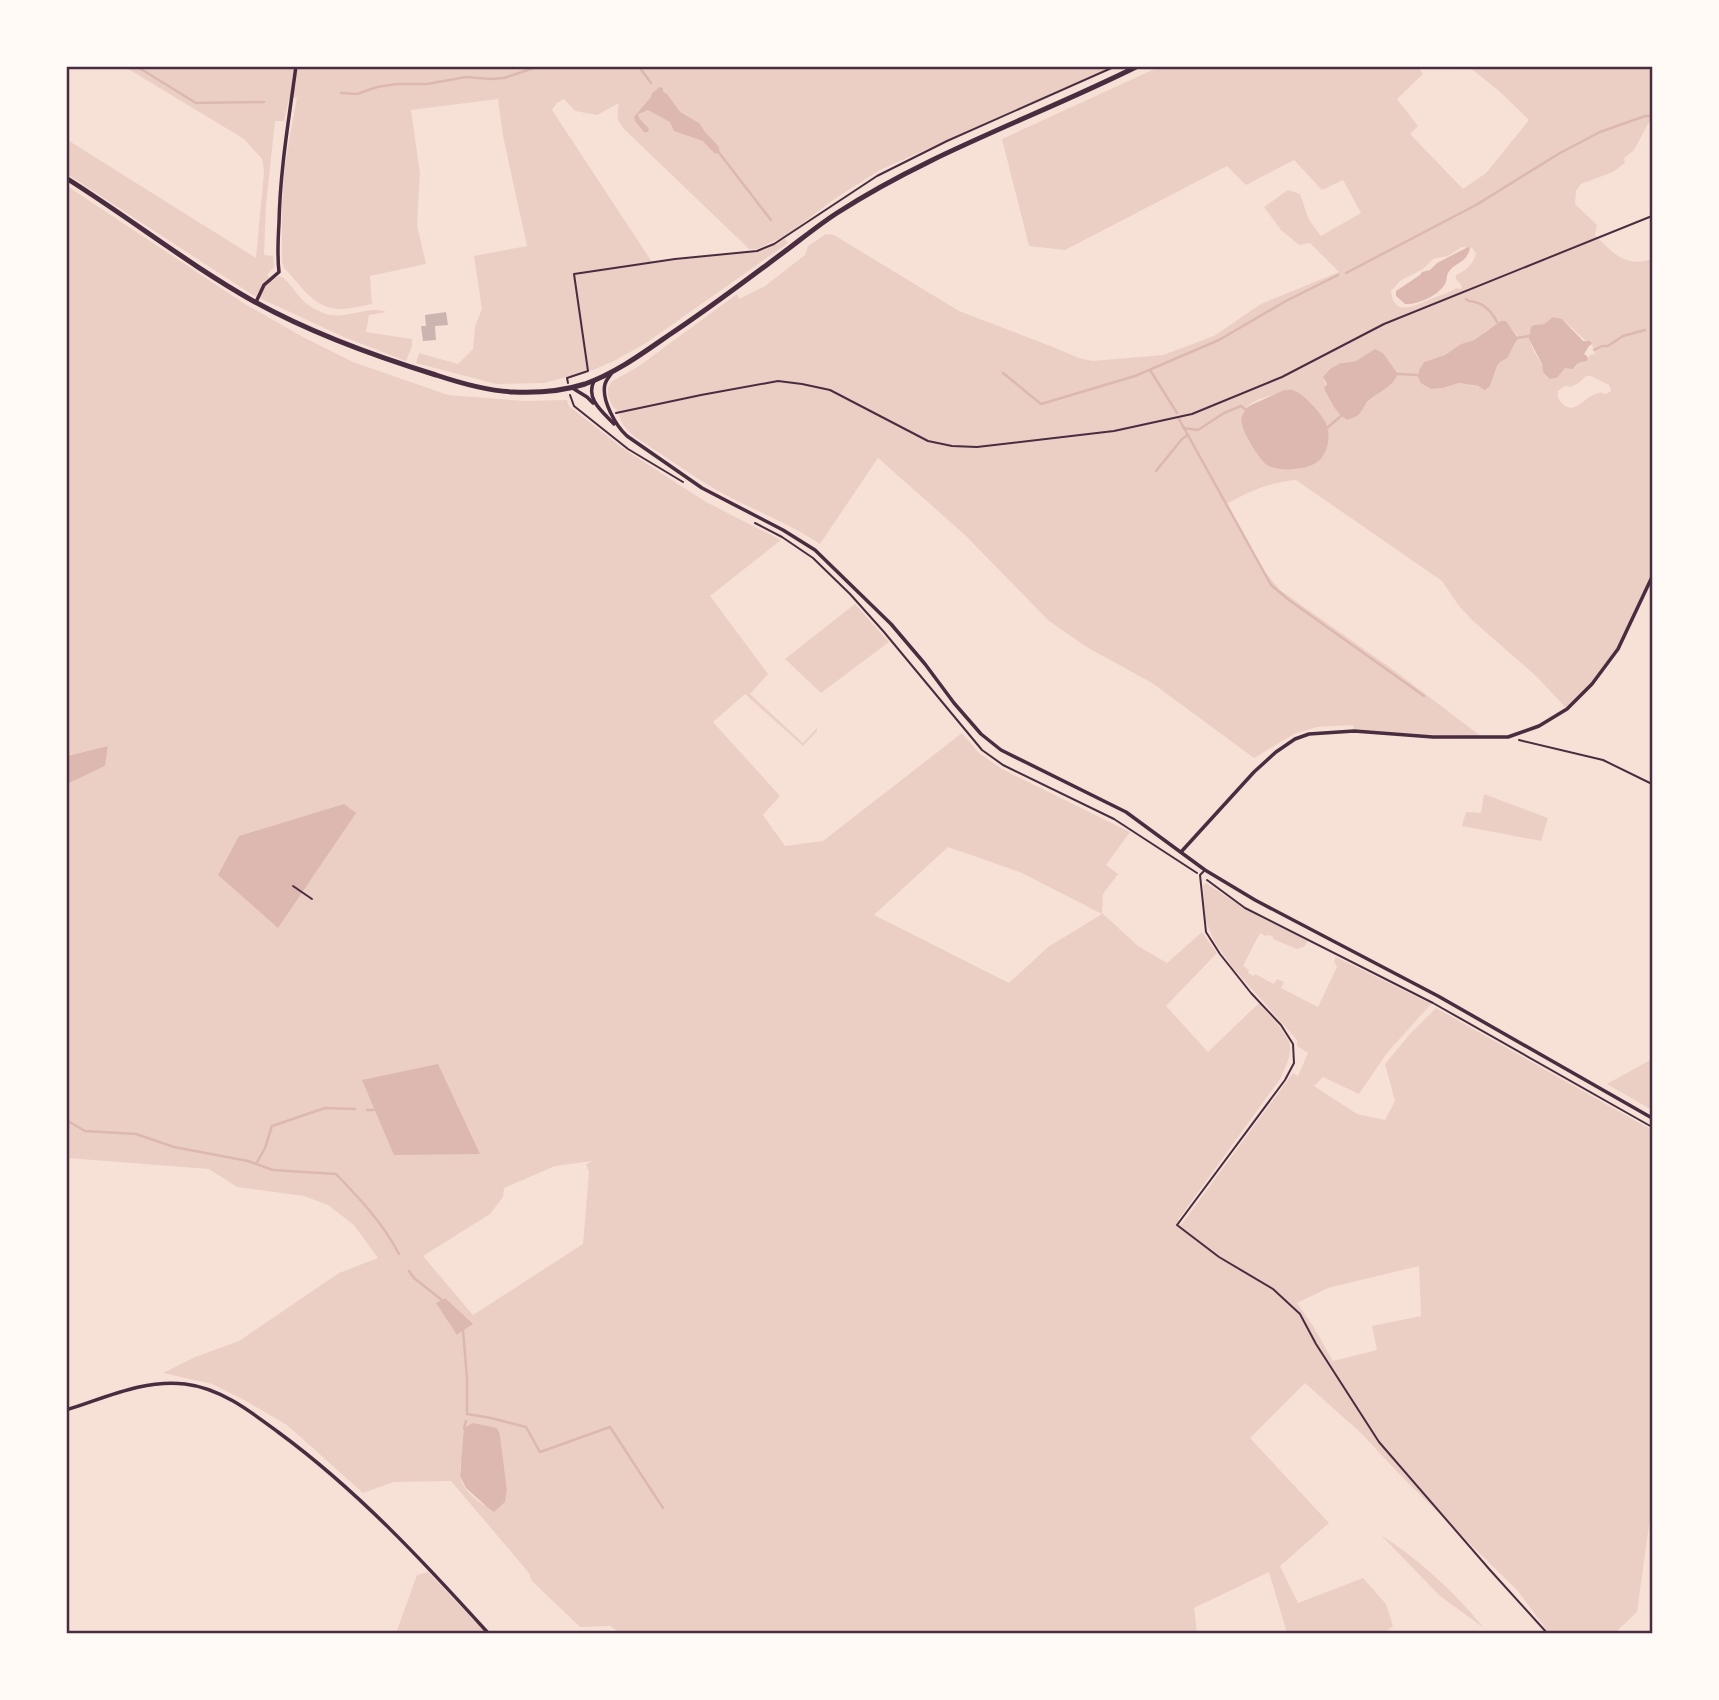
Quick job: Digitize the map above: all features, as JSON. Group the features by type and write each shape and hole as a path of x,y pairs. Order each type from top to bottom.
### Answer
{"main road":[{"path":"66,178 204,271 256,302 335,339 408,367 480,387 512,393 570,388 612,372 697,317 849,206 952,150 1095,88 1138,66"}],"street":[{"path":"256,302 264,285 279,272 282,164 296,66"},
{"path":"612,372 605,384 606,398 619,429"},
{"path":"595,380 590,389 591,395 601,411"},
{"path":"570,388 587,397 626,436 702,488 783,530 815,550 891,624 981,734 1001,750 1126,811 1205,870 1255,900 1438,996 1653,1118"},
{"path":"1181,852 1254,772 1276,752 1295,739 1309,734 1354,731 1433,737 1508,737 1539,726 1567,709 1592,684 1618,649 1653,576"},
{"path":"66,1410 142,1385 159,1383 195,1385 224,1395 298,1447 357,1496 390,1527 489,1633"}],"lane":[{"path":"1205,870 1200,875 1206,932 1251,993 1281,1025 1293,1044 1294,1063 1285,1080 1177,1225 1219,1257 1273,1289 1300,1314 1316,1344 1379,1442 1548,1633"}],"path":[{"path":"691,487 628,449 574,406 567,378 588,371 574,274 675,258 757,251 774,244 877,176 947,141 1116,66"},
{"path":"611,414 778,381 830,390 929,441 952,446 977,447 1114,431 1192,414 1282,377 1384,324 1653,216"},
{"path":"747,519 782,537 813,558 884,632 982,750 1003,765 1114,819 1245,908 1433,1003 1653,1127"},
{"path":"1508,737 1603,760 1653,784"},
{"path":"293,886 312,899"}],"shaded area":[{"path":"1632,66 1652,70 1652,121 1634,150 1624,158 1625,163 1613,172 1581,184 1576,191 1575,204 1597,225 1595,235 1614,253 1634,262 1652,259 1652,577 1618,649 1592,684 1567,709 1536,676 1472,620 1442,581 1296,480 1286,481 1260,488 1226,504 1259,565 1280,590 1395,671 1482,737 1354,731 1353,725 1317,727 1294,734 1254,758 1152,683 1085,646 1049,621 965,535 878,458 820,544 713,488 635,437 624,426 619,412 613,407 608,396 611,382 639,366 737,294 739,299 765,286 805,255 808,246 826,234 834,235 959,311 1079,358 1092,361 1163,355 1214,336 1261,304 1339,272 1310,243 1299,245 1281,230 1264,207 1288,190 1300,194 1309,220 1321,236 1361,213 1343,180 1322,190 1294,160 1246,185 1227,166 1065,250 1029,246 1002,139 1159,67 1418,67 1423,74 1397,99 1418,126 1410,134 1463,189 1486,173 1529,120 1469,67","holes":["1462,247 1472,248 1476,253 1469,267 1456,275 1461,289 1457,288 1409,307 1397,305 1391,291 1400,281 1423,269 1433,259 1448,256","1553,317 1558,318 1592,344 1595,354 1590,355 1587,361 1578,363 1575,368 1565,368 1557,378 1551,379 1543,372 1530,341 1534,325 1544,324","1508,324 1517,335 1515,345 1497,366 1490,386 1459,383 1431,389 1418,377 1424,362 1474,340 1489,329","1375,349 1383,353 1398,374 1389,385 1347,420 1329,400 1324,380 1326,373 1334,367 1343,362 1356,361","1586,376 1591,376 1609,385 1611,391 1595,394 1570,408 1558,398 1558,391 1565,386 1570,387","1284,390 1328,427 1321,456 1311,464 1288,469 1272,467 1264,461 1248,440 1242,422 1245,409 1253,402"]},
{"path":"125,67 1111,67 880,170 836,198 785,236 757,249 749,249 624,129 618,117 619,103 597,115 575,111 564,99 552,110 652,262 757,251 785,239 788,243 646,343 616,360 593,370 544,383 496,384 416,363 419,353 458,364 473,349 475,326 482,309 474,256 527,246 503,136 498,99 411,110 420,173 417,225 426,264 370,276 372,304 343,309 333,309 317,302 284,268 282,205 285,164 297,97 289,99 284,121 275,121 264,255 273,256 274,267 267,275 272,279 280,276 305,302 326,314 341,315 372,310 386,312 369,315 366,332 412,339 406,361 344,337 251,294 67,174 66,139 256,258 264,172 262,159 244,139"},
{"path":"660,87 680,112 699,123 719,147 720,154 714,153 703,141 674,131 670,122 648,110 638,114 649,129 644,132 634,117 652,93"},
{"path":"67,186 245,304 353,362 448,395 525,401 567,400 569,406 624,449 706,502 781,540 710,596 768,674 750,694 803,743 817,728 803,746 745,694 713,722 780,796 763,815 785,846 823,841 962,733 979,753 1002,769 1130,832 1106,865 1118,874 1103,894 1102,913 1138,946 1167,963 1202,932 1217,953 1166,1006 1208,1052 1259,1003 1281,1029 1290,1045 1289,1058 1280,1079 1178,1220 1181,1225 1293,1073 1298,1076 1308,1053 1297,1046 1297,1040 1233,968 1214,941 1206,921 1203,886 1206,883 1248,911 1308,941 1305,946 1297,949 1260,933 1243,966 1249,970 1248,973 1274,984 1277,979 1284,982 1281,988 1318,1007 1337,967 1334,961 1336,957 1431,1004 1387,1053 1359,1094 1323,1077 1314,1086 1357,1114 1385,1120 1395,1101 1385,1064 1436,1008 1652,1130 1652,1518 1637,1612 1615,1633 1549,1633 1517,1590 1361,1433 1305,1383 1250,1438 1329,1523 1280,1566 1298,1603 1363,1578 1386,1604 1393,1626 1385,1633 1287,1633 1269,1572 1194,1608 1197,1633 621,1634 610,1626 580,1627 532,1581 529,1573 451,1481 394,1482 363,1493 287,1425 212,1384 163,1373 195,1357 239,1341 339,1273 378,1258 354,1225 328,1205 304,1196 237,1187 209,1169 67,1158 66,784 105,766 108,746 67,756","holes":["948,847 1022,873 1102,914 1048,947 1009,983 874,915","593,1161 586,1164 589,1172 583,1244 473,1315 423,1256 490,1214 503,1197 504,1188 555,1166","1419,1266 1421,1316 1372,1326 1377,1350 1333,1361 1297,1303 1328,1288","444,1298 472,1324 458,1335 437,1304","500,1435 507,1490 505,1502 494,1511 478,1501 464,1486 460,1472 463,1452"]},
{"path":"1470,248 1466,258 1451,269 1445,284 1432,296 1405,304 1396,296 1396,291 1422,272"},
{"path":"1553,317 1562,319 1583,341 1590,341 1592,344 1584,354 1588,358 1587,361 1578,363 1573,369 1565,368 1557,378 1550,379 1543,372 1542,364 1529,339 1531,327 1544,324"},
{"path":"1501,321 1506,321 1518,338 1507,358 1497,366 1490,386 1485,390 1459,383 1431,389 1421,383 1419,370 1424,362 1474,340"},
{"path":"1375,349 1383,353 1398,374 1389,386 1368,401 1358,415 1347,420 1331,402 1324,388 1327,384 1323,377 1341,363 1356,361"},
{"path":"1284,390 1294,390 1304,397 1318,412 1328,431 1328,442 1322,457 1314,464 1297,469 1267,465 1256,452 1241,421 1249,406"},
{"path":"855,604 889,642 821,693 785,659"},
{"path":"108,746 105,766 67,784 67,756"},
{"path":"1484,794 1548,818 1541,841 1462,826 1466,812 1481,813"},
{"path":"344,804 356,813 278,928 218,875 239,836"},
{"path":"1652,1059 1652,1110 1607,1084"},
{"path":"438,1064 480,1154 394,1155 362,1080"},
{"path":"445,1298 473,1324 457,1335 436,1303"},
{"path":"473,1423 497,1428 500,1435 507,1490 505,1502 494,1512 466,1488 460,1476 464,1428"},
{"path":"1381,1535 1436,1577 1484,1628 1440,1596"},
{"path":"428,1572 486,1633 396,1633 417,1575"}],"building":[{"path":"446,312 448,325 435,326 436,340 423,341 421,326 426,326 425,315"}],"waterway":[{"path":"136,66 196,103 264,102"},
{"path":"341,93 357,94 377,87 427,84 466,77 504,78 540,66"},
{"path":"619,66 640,68 651,83"},
{"path":"1346,273 1476,205 1560,153 1600,132 1652,116"},
{"path":"720,154 771,220"},
{"path":"1003,373 1041,404 1135,376 1219,340 1284,302 1338,275"},
{"path":"1466,299 1486,307 1497,322"},
{"path":"1594,350 1608,346 1623,336 1645,330"},
{"path":"1518,338 1529,336"},
{"path":"1150,370 1177,413"},
{"path":"1398,374 1418,375"},
{"path":"1183,428 1198,430 1224,413 1241,406 1245,409"},
{"path":"1328,427 1341,416"},
{"path":"1179,419 1271,585 1424,696"},
{"path":"1156,471 1188,435"},
{"path":"256,1164 272,1126 325,1108 355,1109"},
{"path":"367,1110 374,1110"},
{"path":"66,1120 85,1131 136,1134 174,1147 248,1161 273,1170 336,1174 378,1222 399,1254"},
{"path":"409,1271 443,1301"},
{"path":"463,1330 467,1414 526,1427 540,1452 610,1427 663,1508"},
{"path":"464,1428 466,1421"}]}
